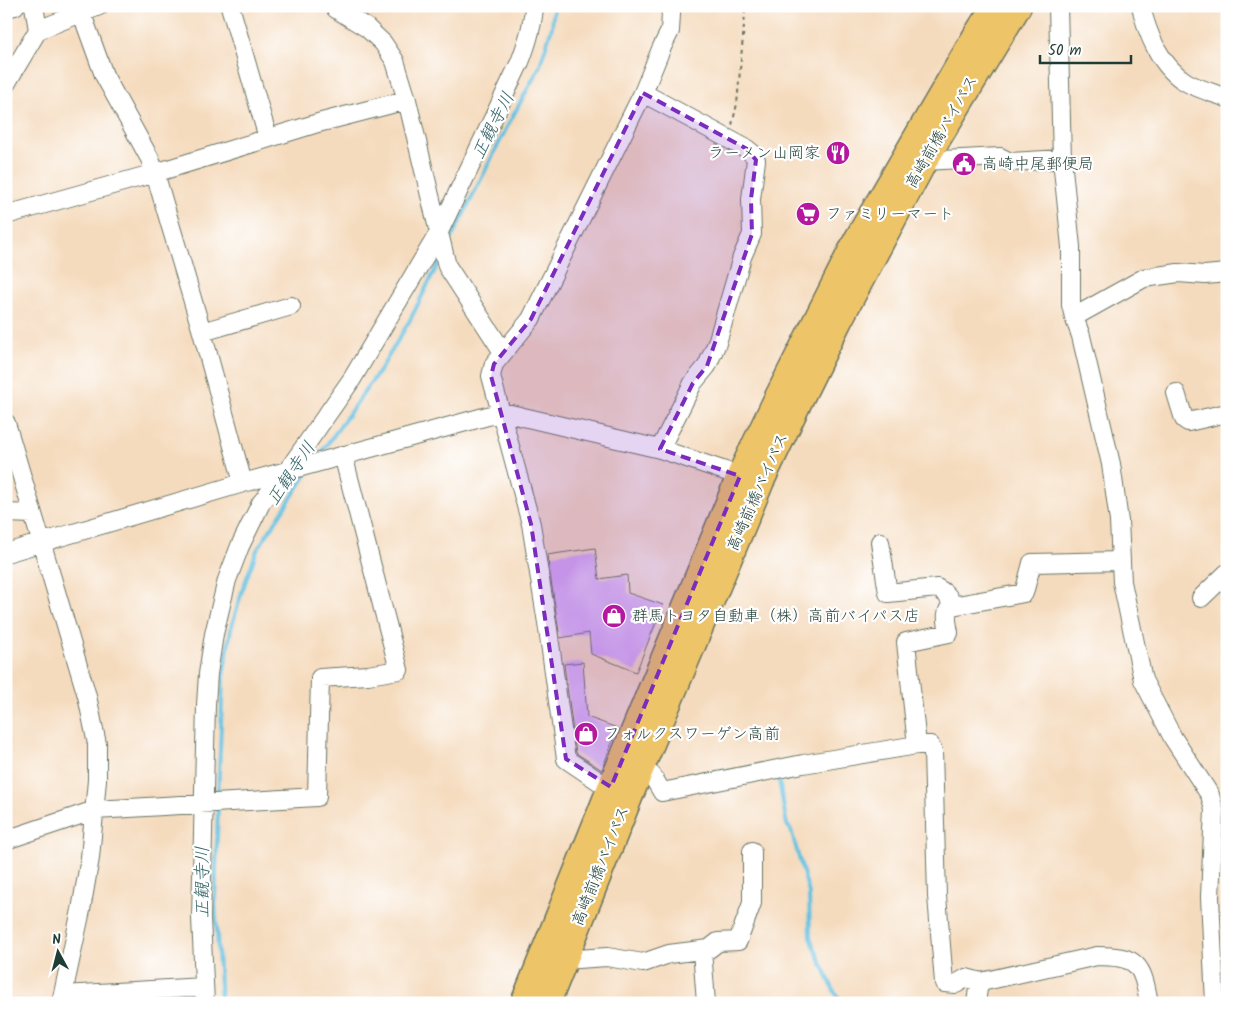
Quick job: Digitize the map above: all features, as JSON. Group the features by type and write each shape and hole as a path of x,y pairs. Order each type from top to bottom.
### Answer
{"highway":[{"name":"高崎前橋バイパス","path":"524,1003 740,476 857,240 995,6"},
{"name":"高崎前橋バイパス","path":"547,1003 640,770 761,481 839,320 924,161 1018,6"}],"street":[{"path":"6,8 16,6"},
{"path":"34,6 38,30"},
{"path":"6,84 38,30 80,10 99,6"},
{"path":"230,6 268,138"},
{"path":"335,6 336,9 368,28 395,61 407,100 447,266 503,352"},
{"path":"6,423 93,720 98,761 90,858 62,999 205,995 202,918 203,804 208,674 214,634 227,580 240,546 261,503 288,470 352,378 438,234 520,62 528,41 534,6"},
{"path":"611,787 600,782 566,759 531,524 502,412 495,394 492,376 494,364 531,319 643,92 670,31 671,14 669,6"},
{"path":"1058,6 1062,159 1071,247 1071,297 1074,317 1081,336 1111,464 1119,521 1122,582 1143,680 1172,738 1210,795 1214,810 1210,906 1215,1003"},
{"path":"1141,6 1145,26 1151,40 1174,74 1188,83 1227,98"},
{"path":"80,10 104,75 150,159 155,173 202,332 243,483"},
{"path":"643,92 747,149 756,160 750,199 752,234 742,257 717,343 707,366 693,384 660,448"},
{"path":"6,215 155,173 268,138 407,100"},
{"path":"924,161 1000,157 1010,162 1062,159"},
{"path":"1074,317 1144,278 1178,273 1205,275 1227,273"},
{"path":"202,332 291,306"},
{"path":"1176,393 1184,419 1188,422 1227,413"},
{"path":"6,552 288,470 502,412 660,448 740,476"},
{"path":"6,840 95,810 317,797 320,678 368,676 399,670 343,455"},
{"path":"261,478 263,489 261,503"},
{"path":"6,513 34,514"},
{"path":"880,542 888,593 937,588 950,598 952,606"},
{"path":"918,745 906,642 949,633 947,614 948,609 952,606 1024,593 1032,563 1121,561"},
{"path":"1201,598 1227,573"},
{"path":"640,770 652,775 662,792 803,764 918,745 930,745 933,751 937,896 944,983 956,984 966,978 981,982 1097,956 1114,956 1126,958 1137,965 1146,988 1148,1003"},
{"path":"563,960 607,957 643,963 669,954 709,949 718,942 738,942 752,903 752,851"},
{"path":"702,950 706,1003"},
{"path":"976,1003 978,988 981,982"}],"path":[{"path":"728,139 737,104 745,14 744,6"}],"highlighted area":[{"path":"643,93 747,149 756,160 751,199 752,234 707,366 693,383 660,449 740,476 611,787 566,759 531,524 491,376 494,364 531,319"}],"building":[{"path":"595,548 599,579 627,575 628,593 663,605 636,672 591,654 589,633 560,638 547,555"},
{"path":"583,662 587,717 617,728 602,770 576,753 564,664"}],"waterway":[{"name":"正観寺川","path":"448,245 539,68 552,27 554,6"},
{"name":"正観寺川","path":"319,456 382,367 410,320 439,262"},
{"name":"正観寺川","path":"218,797 223,678 231,629 257,550 308,472"},
{"path":"774,776 779,781 787,825 791,830 809,893 810,938 835,993 843,1003"},
{"name":"正観寺川","path":"218,806 215,900 221,1003"}],"place":[{"name":"ラーメン山岡家","path":"838,153"},
{"name":"高崎中尾郵便局","path":"964,164"},
{"name":"ファミリーマート","path":"808,214"},
{"name":"群馬トヨタ自動車（株）高前バイパス店","path":"614,616"},
{"name":"フォルクスワーゲン高前","path":"586,734"}]}
